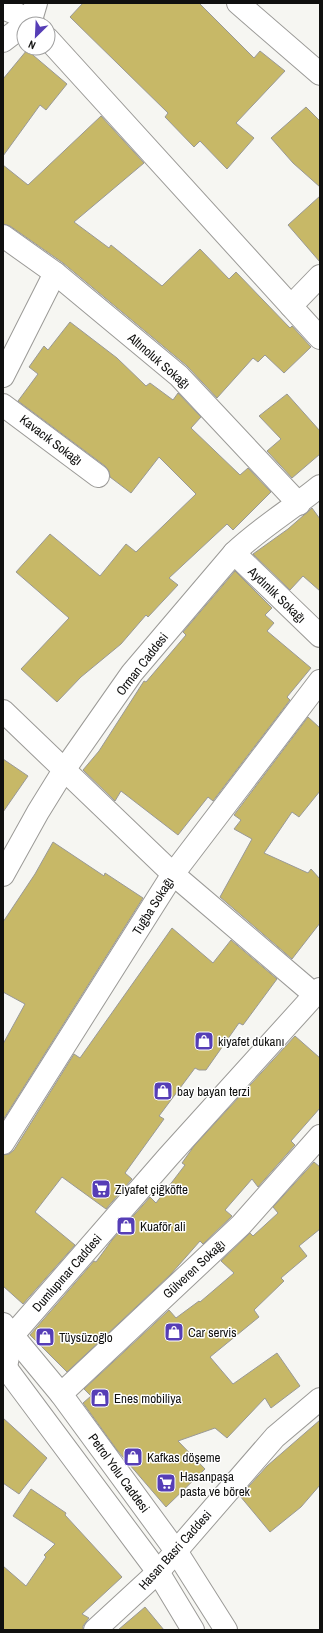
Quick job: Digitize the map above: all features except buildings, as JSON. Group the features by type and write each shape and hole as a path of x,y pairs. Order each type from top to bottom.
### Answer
{"street":[{"path":"238,3 320,74"},
{"path":"3,8 23,16"},
{"path":"3,41 16,30"},
{"path":"56,48 320,338"},
{"name":"Altınoluk Sokağı","path":"3,236 55,273 179,376 299,504"},
{"path":"3,376 55,273"},
{"path":"291,306 320,276"},
{"name":"Kavacık Sokağı","path":"3,405 98,476"},
{"name":"Orman Caddesi","path":"3,875 38,812 64,770 132,672 246,541 299,504 320,486"},
{"name":"Aydınlık Sokağı","path":"234,553 320,636"},
{"name":"Tuğba Sokağı","path":"3,1144 173,874 320,681"},
{"path":"3,711 173,874 318,992"},
{"name":"Dumlupınar Caddesi","path":"8,1330 318,992"},
{"name":"Gülveren Sokağı","path":"61,1394 241,1225 320,1136"},
{"path":"4,1365 8,1330"},
{"name":"Petrol Yolu Caddesi","path":"8,1330 61,1394 176,1551 226,1630"},
{"name":"Petrol Yolu Caddesi","path":"4,1365 158,1572 193,1630"},
{"name":"Hasan Basri Caddesi","path":"95,1630 158,1572 275,1437 320,1399"}],"place":[{"name":"kiyafet dukanı","path":"204,1041"},
{"name":"bay bayan terzi","path":"163,1091"},
{"name":"Ziyafet çiğköfte","path":"101,1189"},
{"name":"Kuaför ali","path":"126,1226"},
{"name":"Car servis","path":"174,1332"},
{"name":"Tüysüzoğlo","path":"45,1337"},
{"name":"Enes mobiliya","path":"100,1398"},
{"name":"Kafkas döşeme","path":"133,1457"},
{"name":"Hasanpaşa pasta ve börek","path":"166,1483"}]}
